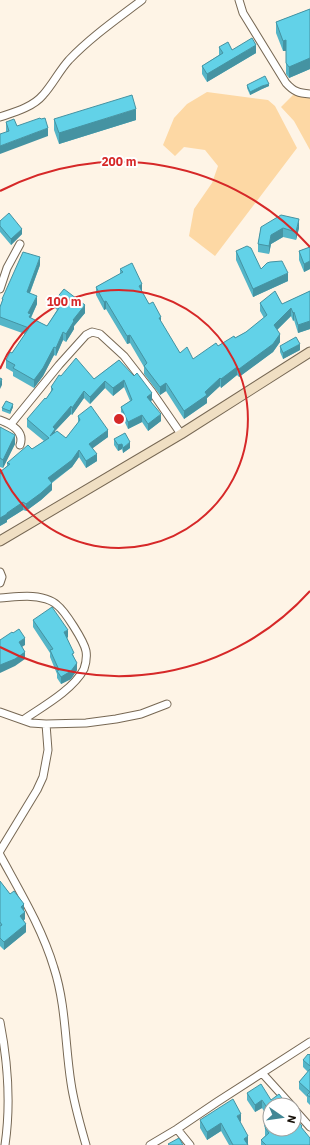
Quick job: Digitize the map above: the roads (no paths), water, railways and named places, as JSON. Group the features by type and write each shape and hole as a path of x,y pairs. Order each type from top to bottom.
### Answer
{"main road":[{"path":"0,541 181,434 310,352"}],"street":[{"path":"0,117 37,101 44,94 68,61 95,36 142,0"},
{"path":"239,0 243,13 286,84 290,88 300,93 310,94"},
{"path":"0,289 7,268 20,244"},
{"path":"11,424 59,365 86,335 92,332 100,334 124,356 152,392 181,434"},
{"path":"0,420 11,424 17,430 22,440 20,445"},
{"path":"0,572 2,576 0,583"},
{"path":"0,598 36,596 47,599 56,604 69,619 86,649 87,658 85,667 80,676 62,693 23,720"},
{"path":"0,712 23,720 46,724 86,723 141,714 167,704"},
{"path":"0,851 37,790 43,777 48,750 46,724"},
{"path":"0,855 39,928 55,969 62,1002 74,1105 86,1145"},
{"path":"0,1022 9,1108 5,1145"},
{"path":"150,1145 310,1042"},
{"path":"262,1073 284,1097"},
{"path":"302,1118 310,1127"},
{"path":"177,1129 190,1145"}]}
